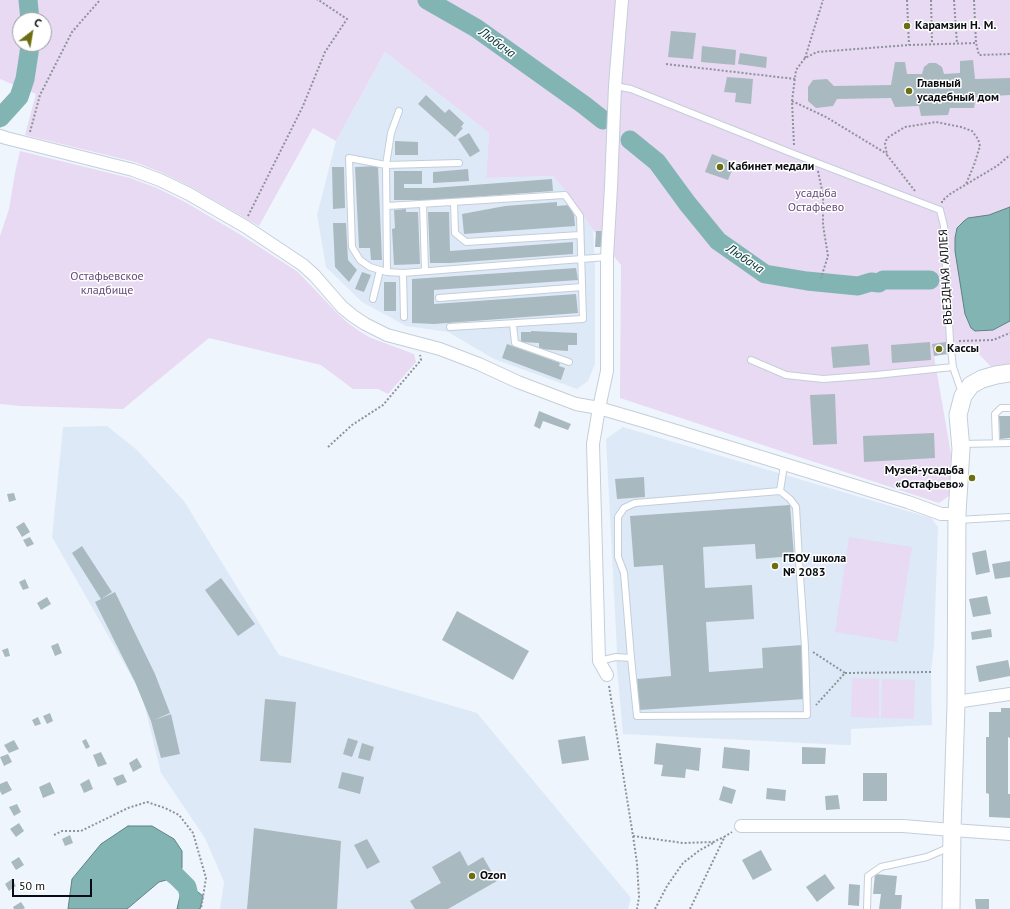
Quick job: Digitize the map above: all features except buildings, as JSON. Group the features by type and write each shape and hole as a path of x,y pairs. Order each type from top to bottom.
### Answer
{"street":[{"path":"607,675 599,661 593,444 607,371 607,257 612,186 615,86 622,0"},
{"path":"0,136 133,170 160,180 189,194 246,227 303,265 315,276 342,307 353,316 386,335 440,349 479,364 518,382 576,404 599,408 650,423 908,502 941,514 957,517"},
{"path":"951,909 956,702 957,517 961,444 958,415 963,396 972,385 982,378 1010,373"},
{"path":"956,702 1010,694"},
{"path":"741,826 903,826 952,838 1010,834"}],"lane":[{"path":"615,86 631,89 940,210"},
{"path":"387,272 386,165 391,133 399,111"},
{"path":"459,163 386,165 349,158 352,247 360,260 370,267 387,272 403,273 607,257"},
{"path":"386,206 565,195 580,216 583,319 450,328"},
{"path":"454,202 455,233 466,242 580,235"},
{"path":"423,204 425,271"},
{"name":"ВЪЕЗДНАЯ АЛЛЕЯ","path":"940,210 944,226 950,341 953,367 963,396"},
{"path":"373,299 380,270"},
{"path":"403,273 404,317"},
{"path":"439,298 582,287"},
{"path":"514,324 514,343 569,362"},
{"path":"751,360 786,375 823,379 953,367"},
{"path":"996,443 995,414 1001,408 1010,408"},
{"path":"961,444 1010,443"},
{"path":"780,491 784,465"},
{"path":"780,491 790,499 796,507 805,647 807,715 637,716 624,573 618,557 618,517 624,508 634,503 780,491"},
{"path":"957,517 1010,517"},
{"path":"599,661 616,657 631,658"},
{"path":"867,909 868,876 881,867 928,857 952,838"}],"path":[{"path":"27,143 40,95 72,32 100,0"},
{"path":"246,219 303,106 325,52 347,19 317,0"},
{"path":"794,154 792,101 796,70 805,58 823,0"},
{"path":"907,0 909,45"},
{"path":"931,0 932,44"},
{"path":"954,0 957,44"},
{"path":"974,0 976,43 979,55 1010,54"},
{"path":"805,58 817,52 909,45 976,43"},
{"path":"666,64 795,79"},
{"path":"792,101 826,117 887,154 915,191"},
{"path":"887,154 885,144 887,138 905,126 936,122 961,127 972,131 978,139 980,146 974,166 966,184"},
{"path":"940,210 942,201 950,194 997,166 1010,155"},
{"path":"816,162 823,194 823,225 828,256 822,278"},
{"path":"950,341 993,340 1010,333"},
{"path":"328,447 352,426 383,405 421,360 421,356 415,352"},
{"path":"805,647 845,673 931,672"},
{"path":"807,715 845,673"},
{"path":"607,675 637,863 639,897 637,909"},
{"path":"54,836 62,831 81,831 128,808 147,802 165,808 179,815 193,833 206,878 201,909"},
{"path":"655,909 667,886 683,863 700,850 741,826"},
{"path":"633,836 683,843 713,842 724,837"},
{"path":"690,909 724,837"}],"shaded area":[{"path":"385,52 489,133 486,178 553,176 569,195 593,230 595,265 595,364 588,381 577,389 494,359 448,332 406,326 362,302 326,267 317,215 336,141"},
{"path":"1010,207 1010,321 993,330 975,331 971,328 965,314 955,251 957,228 968,218 989,215"},
{"path":"107,426 137,450 184,501 279,655 477,713 631,898 628,909 220,909 224,882 205,838 161,773 142,695 52,537 63,427"},
{"name":"ГБОУ школа № 2083","path":"623,427 931,518 938,527 934,645 931,672 932,725 851,729 851,745 623,734 616,657 617,651 606,439"},
{"path":"128,826 152,826 174,839 182,851 182,868 177,877 159,882 127,909 68,909 72,879 101,844"},
{"path":"187,887 203,896 200,909 177,909 180,896"}],"green space":[{"name":"усадьба Остафьево","path":"0,0 1010,0 1010,368 994,370 976,351 934,356 951,454 950,495 939,503 620,398 621,265 553,176 486,178 489,133 385,52 336,141 313,128 259,226 193,188 163,173 135,162 25,135 36,94 0,79"},
{"name":"Остафьевское кладбище","path":"20,151 130,178 157,188 185,202 241,235 298,272 337,313 359,331 371,338 414,354 416,362 388,394 378,389 353,389 321,365 209,338 123,409 0,404 0,236 9,209"},
{"path":"849,537 912,547 897,642 835,632"},
{"path":"852,678 879,679 879,718 851,717"},
{"path":"882,679 915,680 914,719 881,718"}],"waterway":[{"name":"Любача","path":"28,0 29,12"},
{"name":"Любача","path":"427,0 476,28 603,120"},
{"name":"Любача","path":"0,118 19,97 25,79 29,52"},
{"name":"Любача","path":"630,140 657,162 687,203 718,241 765,274 807,281 858,286 871,282 879,283 883,280 930,280"},
{"name":"Любача","path":"157,861 187,887 189,909"}],"place":[{"name":"Карамзин Н. М.","path":"907,26"},
{"name":"Главный усадебный дом","path":"909,91"},
{"name":"Кабинет медали","path":"720,167"},
{"name":"Кассы","path":"939,349"},
{"name":"Музей-усадьба «Остафьево»","path":"972,478"},
{"name":"ГБОУ школа № 2083","path":"775,566"},
{"name":"Ozon","path":"472,876"}]}
